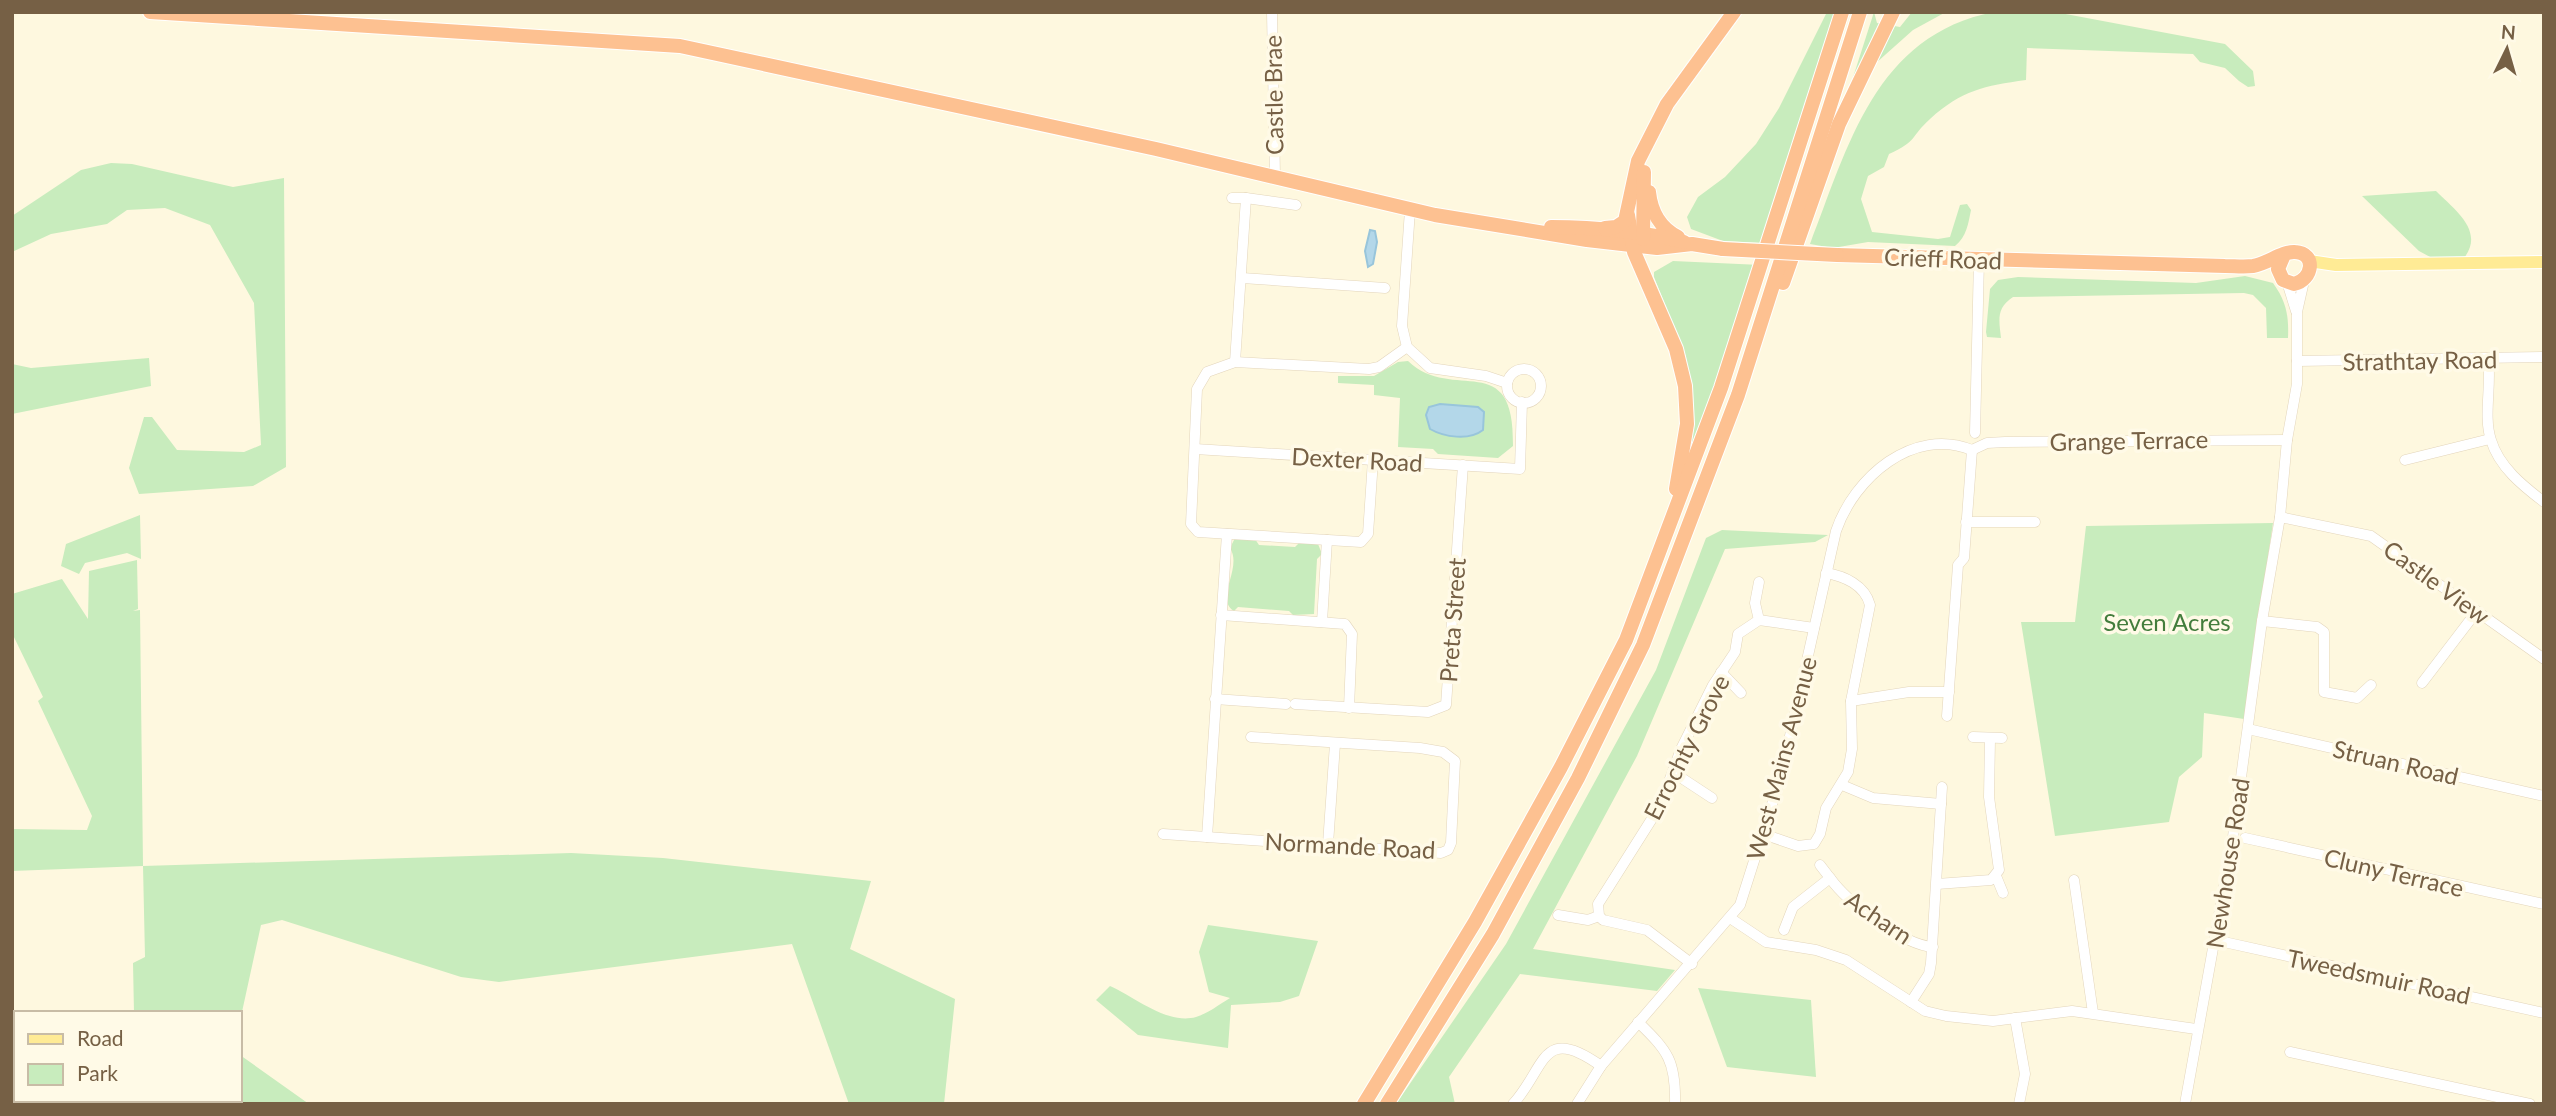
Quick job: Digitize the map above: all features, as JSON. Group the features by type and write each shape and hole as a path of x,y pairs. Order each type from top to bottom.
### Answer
{"highway":[{"path":"150,12 680,46 1275,177 1410,210 1519,228 1637,239"},
{"path":"1519,228 1605,228 1622,225 1628,215 1638,161 1667,104 1734,12"},
{"path":"1364,1104 1475,922 1561,767 1626,640 1721,388 1842,12"},
{"path":"1738,395 1860,12"},
{"path":"1387,1104 1493,934 1620,694 1643,645 1782,286 1839,124 1893,12"},
{"path":"1637,239 1644,169 1653,136"},
{"path":"1644,169 1651,205 1660,222 1672,234 1692,244"},
{"path":"1628,215 1676,349 1687,402 1684,454 1664,538"},
{"path":"1605,228 1637,239"},
{"name":"Crieff Road","path":"1637,239 1657,248 1692,244 1723,249 1837,255 1979,259 2254,266 2284,256"},
{"path":"2298,252 2309,261 2306,279 2284,279 2278,265 2284,256 2298,252"},
{"name":"Crieff Road","path":"2254,266 2284,279"}],"main road":[{"path":"2309,261 2336,265 2544,262"},
{"path":"2306,279 2336,265"}],"street":[{"name":"Castle Brae","path":"1272,12 1275,177"},
{"path":"1232,198 1296,205"},
{"path":"1235,362 1246,198"},
{"path":"1410,210 1402,326 1407,347 1430,368 1486,376 1507,383 1513,398 1522,402 1532,400 1539,393 1541,383 1536,374 1521,369 1512,374 1507,383"},
{"path":"1975,433 1979,259"},
{"path":"1241,278 1385,288"},
{"name":"Newhouse Road","path":"2284,279 2297,312"},
{"name":"Newhouse Road","path":"2185,1104 2196,1029 2215,940 2280,517 2287,440 2297,384 2297,312 2306,279"},
{"path":"1373,460 1368,534 1361,542 1198,532 1191,524 1197,389 1207,372 1235,362 1369,369 1379,367 1407,347"},
{"name":"Strathtay Road","path":"2297,361 2544,357"},
{"path":"2488,359 2490,439 2498,456 2517,480 2543,500"},
{"name":"Dexter Road","path":"1195,449 1520,469 1522,402"},
{"path":"2405,460 2490,439"},
{"name":"Grange Terrace","path":"1972,450 1987,443 2005,442 2287,440"},
{"name":"West Mains Avenue","path":"1577,1104 1601,1066 1692,964 1740,905 1781,776 1840,518 1864,480 1891,460 1919,448 1961,445 1972,450"},
{"path":"1947,716 1958,565 1964,558 1972,450"},
{"name":"Preta Street","path":"1215,699 1431,712 1446,705 1463,465"},
{"name":"Castle View","path":"2280,517 2371,536 2544,659"},
{"path":"1966,522 2035,522"},
{"path":"1207,837 1227,534"},
{"path":"1322,622 1327,540"},
{"path":"1763,834 1809,847 1820,834 1826,808 1842,785 1851,761 1851,701 1870,605 1868,598 1852,582 1826,573"},
{"path":"1759,582 1755,603 1759,620 1814,628"},
{"path":"2422,683 2477,611"},
{"path":"1221,615 1345,624 1352,634 1349,708"},
{"name":"Errochty Grove","path":"1599,916 1598,904 1602,894 1660,806 1681,749 1721,672 1735,652 1738,634 1759,620"},
{"path":"2262,621 2317,627 2324,632 2324,692 2357,698 2371,685"},
{"path":"1721,672 1741,693"},
{"path":"1851,701 1909,692 1949,692"},
{"name":"Struan Road","path":"2248,729 2544,796"},
{"name":"Normande Road","path":"1163,834 1441,853 1448,850 1451,843 1455,761 1450,754 1419,748 1251,737"},
{"path":"1973,737 2002,738"},
{"path":"1937,884 1982,882 1996,876 1999,870 1989,797 1990,739"},
{"path":"1328,844 1335,744"},
{"path":"1674,773 1712,798"},
{"path":"1842,785 1873,799 1941,804"},
{"path":"1911,1002 1929,974 1933,947 1942,787"},
{"name":"Cluny Terrace","path":"2245,838 2544,904"},
{"name":"Acharn","path":"1820,865 1840,892 1902,937 1933,947"},
{"path":"1996,876 2003,893"},
{"name":"Acharn","path":"1784,930 1793,908 1830,878"},
{"path":"2074,880 2093,1013"},
{"path":"1558,915 1587,920 1599,916 1614,925 1647,930 1692,964"},
{"path":"1730,918 1766,942 1816,950 1846,960 1925,1011 1956,1018 2015,1018 2072,1011 2196,1029"},
{"name":"Tweedsmuir Road","path":"2215,940 2544,1013"},
{"path":"2015,1018 2025,1074 2019,1104"},
{"path":"1638,1022 1657,1039 1670,1058 1676,1074 1675,1104"},
{"path":"1513,1104 1544,1056 1552,1052 1576,1050 1601,1066"},
{"path":"2290,1052 2530,1104"}],"green space":[{"path":"1827,12 1837,12 1765,243 1723,241 1691,229 1687,217 1698,197 1725,177 1756,144 1779,108"},
{"path":"1874,12 1877,23 1900,27 1912,12 1946,12 1913,30 1876,63 1821,177"},
{"path":"1994,12 2055,12 2225,44 2253,71 2255,86 2248,87 2225,68 2200,62 2193,54 2027,48 2026,80 1986,87 1963,95 1930,119 1909,142 1889,154 1884,167 1868,176 1861,199 1872,232 1938,239 1950,237 1960,205 1967,204 1971,210 1968,225 1965,234 1955,246 1868,242 1833,248 1810,244 1854,134 1872,100 1894,70 1920,44 1953,25"},
{"path":"111,163 132,164 233,187 284,178 286,467 253,486 139,494 129,468 144,417 152,417 177,450 244,452 261,445 254,303 210,225 165,208 127,210 107,224 51,234 12,252 12,216 81,170"},
{"path":"2436,191 2459,213 2469,230 2470,248 2464,258 2432,258 2419,251 2362,196"},
{"path":"1673,261 1761,265 1686,480 1692,423 1686,357 1654,277 1654,272"},
{"path":"2245,276 2273,283 2286,309 2288,338 2267,338 2266,308 2253,295 2244,293 2013,297 2001,310 2001,338 1987,337 1990,289 1998,280 2018,277 2196,283"},
{"path":"149,358 151,386 12,414 12,364 31,368"},
{"path":"1408,361 1426,373 1493,386 1504,397 1511,415 1513,446 1498,458 1438,454 1433,449 1398,447 1400,398 1374,395 1374,385 1338,383 1338,376 1374,376 1398,362"},
{"path":"140,515 141,559 127,553 85,563 79,574 61,566 66,544"},
{"name":"Seven Acres","path":"2273,523 2244,719 2204,713 2202,757 2179,777 2169,822 2055,836 2021,622 2075,622 2086,526"},
{"path":"1722,530 1828,535 1815,542 1725,549 1637,756 1533,949 1675,970 1657,991 1520,974 1449,1077 1455,1104 1396,1104 1506,944 1656,670 1706,538"},
{"path":"1235,538 1255,539 1259,545 1295,547 1300,542 1318,544 1322,554 1317,559 1314,614 1293,615 1289,611 1238,607 1234,611 1229,606 1227,591 1233,565 1230,548"},
{"path":"137,560 138,609 133,611 140,610 143,866 12,871 12,829 87,830 92,816 38,701 43,697 12,633 12,594 62,579 88,619 89,571"},
{"path":"571,853 663,858 871,881 850,949 955,999 944,1104 849,1104 792,944 499,982 461,977 282,920 261,925 242,1012 134,1011 133,963 145,957 143,866"},
{"path":"1208,925 1318,941 1299,996 1280,1002 1231,1005 1228,1048 1138,1035 1096,1000 1110,986 1163,1014 1185,1018 1205,1014 1230,998 1209,992 1199,952"},
{"path":"1698,988 1811,1000 1816,1077 1727,1067"},
{"path":"242,1056 309,1104 134,1104 242,1102"}],"water":[{"path":"1370,230 1375,231 1377,242 1373,264 1368,267 1365,251"},
{"path":"1440,404 1478,407 1484,412 1483,430 1471,436 1456,437 1430,429 1426,415 1429,407"}]}
